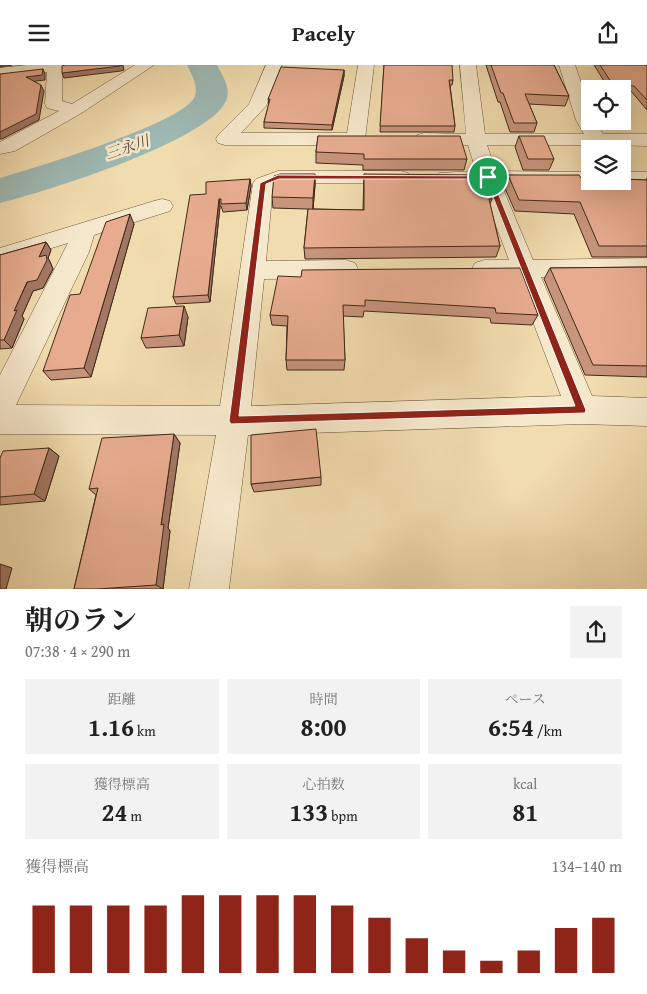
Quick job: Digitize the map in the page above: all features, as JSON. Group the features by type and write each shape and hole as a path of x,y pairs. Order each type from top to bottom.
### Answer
{"street":[{"path":"0,73 59,65 53,105 74,110"},
{"path":"0,148 8,147 74,110 146,65"},
{"path":"274,65 257,107 225,139 374,139"},
{"path":"355,139 366,65"},
{"path":"468,65 476,139 488,177 582,410"},
{"path":"567,65 585,120 598,140"},
{"path":"411,139 476,139 581,143"},
{"path":"631,141 647,140"},
{"path":"209,589 234,421 263,183 278,177 581,178"},
{"path":"631,178 647,178"},
{"path":"0,256 162,205"},
{"path":"0,406 77,252 84,230"},
{"path":"457,269 647,267"},
{"path":"252,270 369,269"},
{"path":"0,419 234,421 582,410 647,412"}],"building":[{"path":"121,65 62,73 62,66"},
{"path":"384,65 452,65 453,80 449,80 455,126 380,126"},
{"path":"491,65 554,65 569,96 525,94 537,123 514,123"},
{"path":"600,65 647,65 647,100 634,86 631,86 631,80 610,80"},
{"path":"281,67 344,70 332,125 264,122 270,99 268,99"},
{"path":"43,69 42,75 26,77 41,85 36,114 0,132 0,74"},
{"path":"318,136 460,136 467,159 364,159 364,154 316,152"},
{"path":"519,136 544,136 554,159 528,159"},
{"path":"280,174 315,174 313,198 272,197 274,176"},
{"path":"364,174 482,175 492,199 489,199 500,246 304,248 308,209 364,210"},
{"path":"508,175 579,175 581,178 581,190 631,190 631,179 647,180 647,246 599,246 580,202 519,200"},
{"path":"250,179 246,203 221,204 221,199 219,199 208,295 173,297 190,195 206,194 206,182"},
{"path":"130,214 84,368 43,371 70,295 80,294 106,222"},
{"path":"46,242 39,257 46,255 47,260 37,280 27,282 4,340 0,340 0,255"},
{"path":"647,267 647,366 593,365 550,268"},
{"path":"520,268 538,315 496,313 495,308 365,300 365,306 343,305 345,360 286,360 288,316 270,315 278,276 301,277 302,270"},
{"path":"184,306 179,335 141,338 148,308"},
{"path":"316,429 321,477 251,484 251,435"},
{"path":"174,434 161,525 164,524 156,585 74,589 98,488 89,489 102,438"},
{"path":"49,448 34,494 0,497 0,458 3,451"}],"waterway":[{"name":"三永川","path":"0,191 114,153 147,140 198,113 210,101 212,92 202,65"}],"route":[{"path":"278,177 488,177 582,410 234,421 263,183 278,177"}]}
